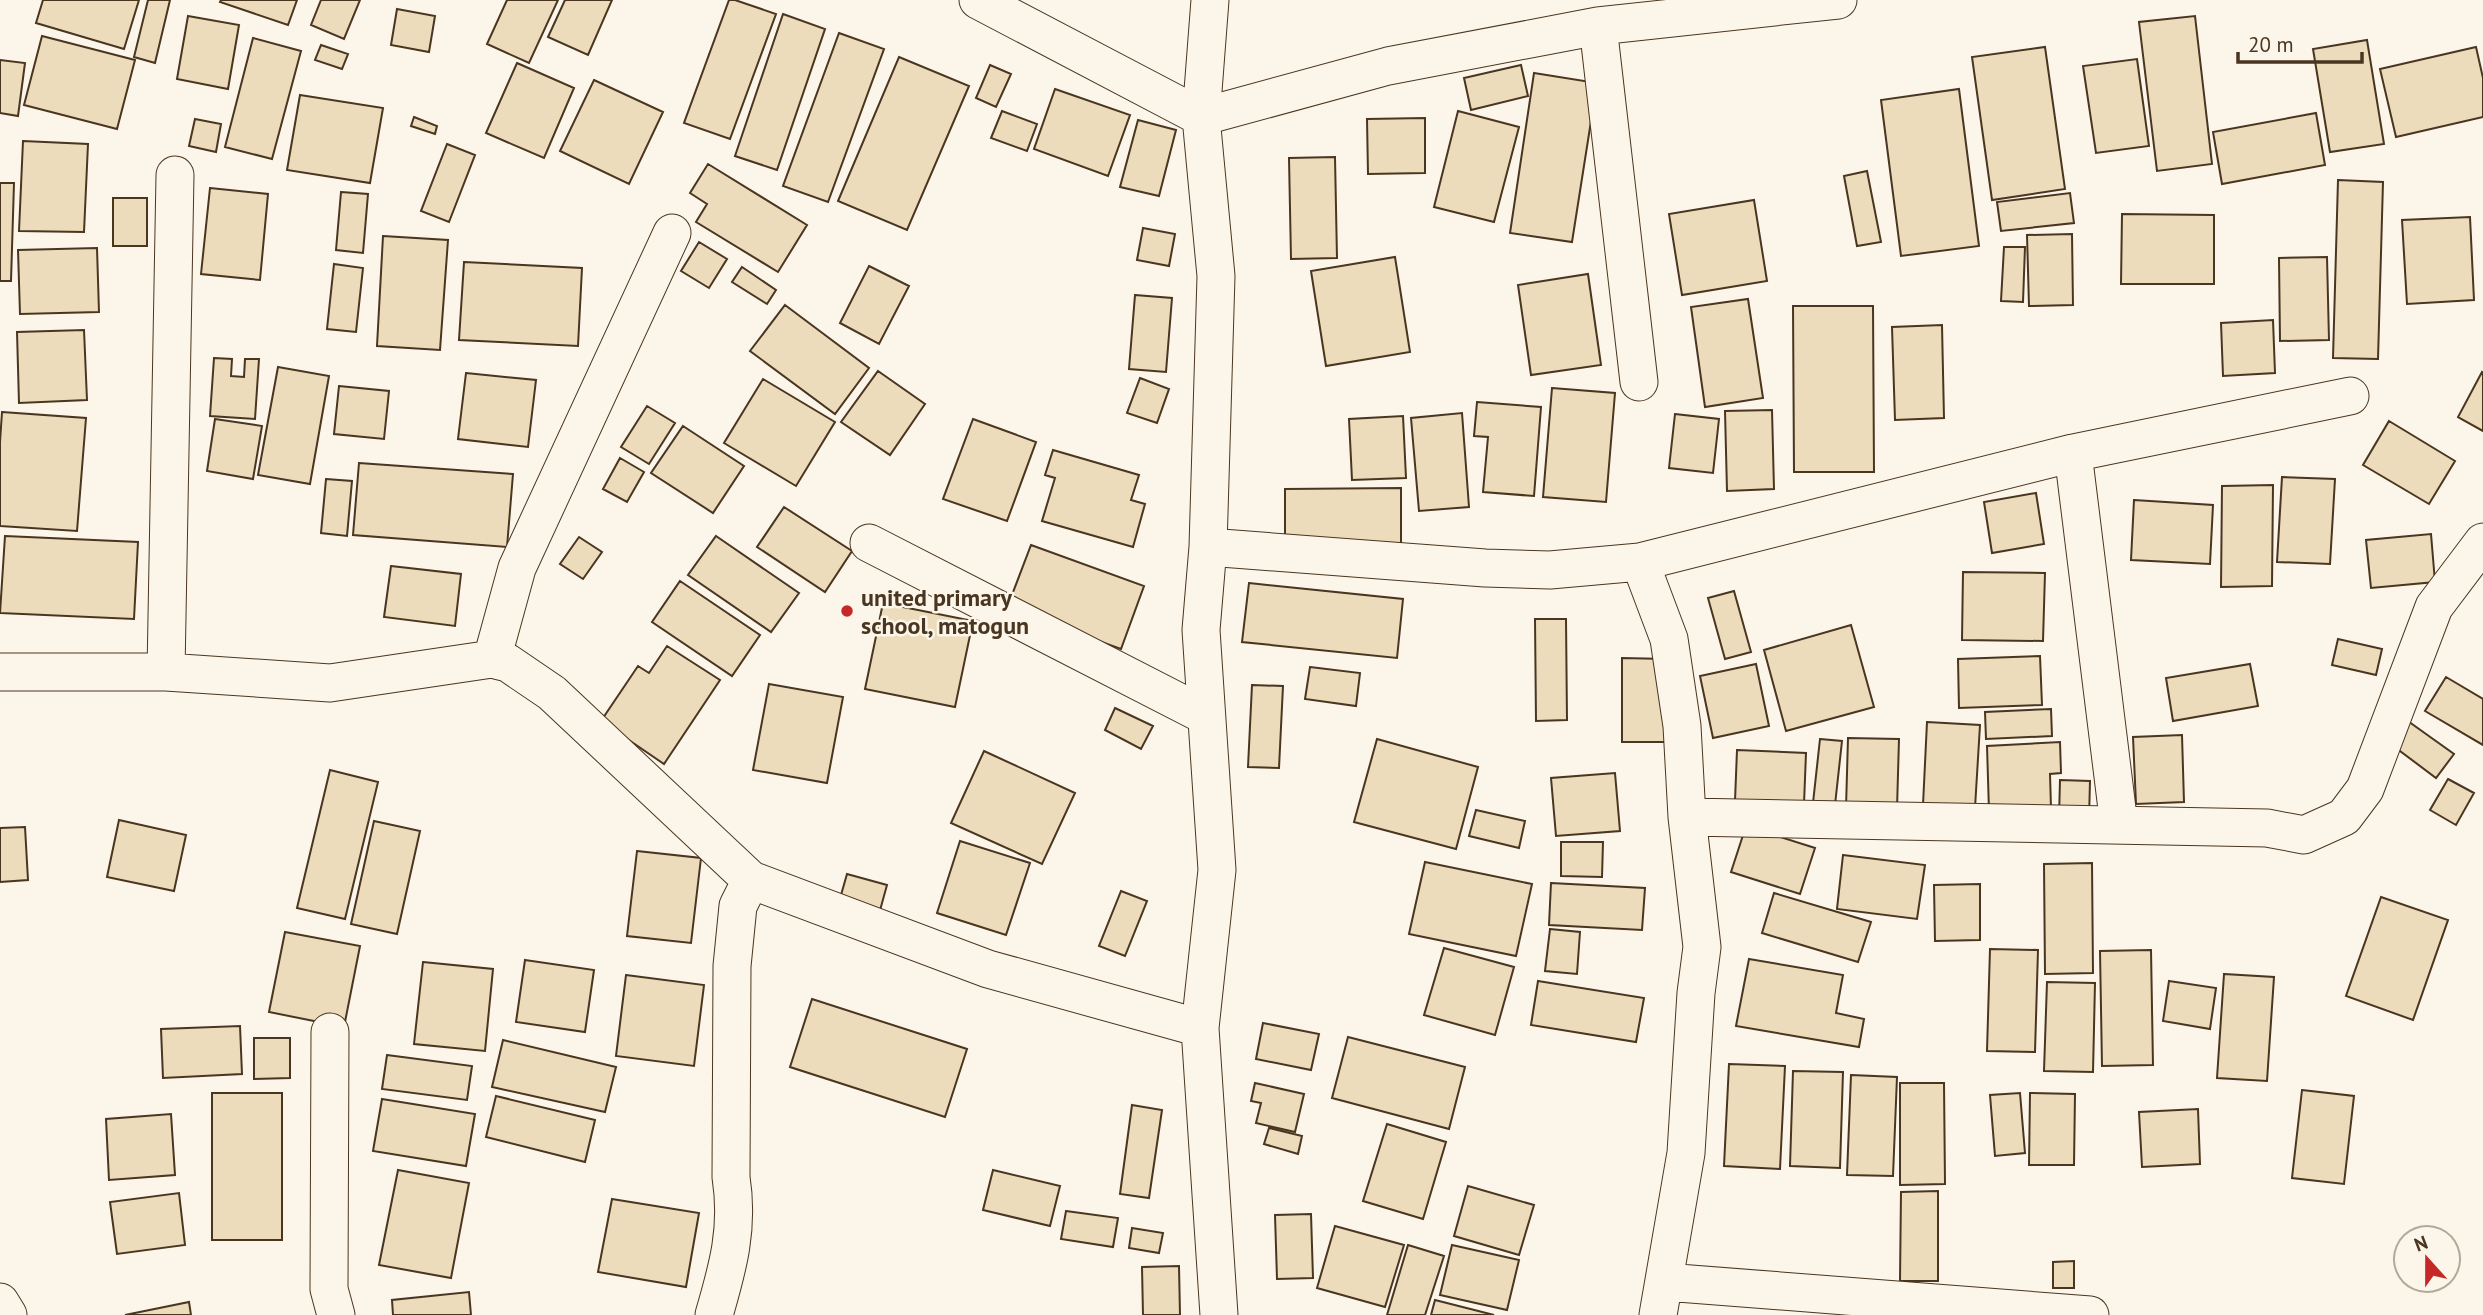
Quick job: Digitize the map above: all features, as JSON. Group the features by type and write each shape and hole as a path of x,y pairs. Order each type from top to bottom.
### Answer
{"street":[{"path":"978,0 1201,117 1388,66 1598,26 1838,0"},
{"path":"1210,0 1201,117 1216,276 1209,547 1201,629 1217,870 1200,1028 1219,1315"},
{"path":"1598,26 1639,382"},
{"path":"166,672 175,175"},
{"path":"492,659 517,568 672,233"},
{"path":"1209,547 1537,570 1640,562 2073,453 2350,396"},
{"path":"2073,453 2119,825"},
{"path":"1687,817 2267,828 2304,835 2344,817 2365,789 2434,607 2483,542"},
{"path":"869,544 1206,716"},
{"path":"1640,562 1669,639 1682,726 1687,817 1702,947 1696,993 1686,1153 1662,1298 2090,1315"},
{"path":"0,672 166,672 330,683 492,659 508,663 552,693 751,880 988,969 1200,1028"},
{"path":"714,1315 730,1263 733,1233 735,1203 731,1177 732,966 738,906 751,880"},
{"path":"330,1032 328,1289 336,1315"},
{"path":"0,1302 8,1315"}],"building":[{"path":"43,0 139,0 124,49 36,23"},
{"path":"148,0 170,0 155,63 134,57"},
{"path":"297,0 288,25 220,2"},
{"path":"321,0 360,0 344,39 311,25"},
{"path":"507,0 558,0 529,63 487,44"},
{"path":"565,0 612,0 588,55 548,37"},
{"path":"729,0 776,14 730,139 684,123"},
{"path":"397,9 435,16 429,52 391,45"},
{"path":"783,14 825,29 777,170 735,156"},
{"path":"188,16 239,25 228,89 177,79"},
{"path":"2195,16 2212,164 2157,171 2139,22"},
{"path":"839,33 884,49 828,202 783,186"},
{"path":"42,36 135,60 117,129 24,105"},
{"path":"253,38 301,51 272,159 225,147"},
{"path":"2367,40 2384,144 2330,152 2313,49"},
{"path":"321,45 348,54 342,69 315,60"},
{"path":"2045,47 2065,189 1992,200 1972,57"},
{"path":"2476,47 2483,78 2483,117 2396,137 2380,69"},
{"path":"899,57 969,86 907,230 838,201"},
{"path":"2137,59 2149,146 2096,153 2083,66"},
{"path":"0,60 25,63 18,116 0,113"},
{"path":"517,63 574,88 544,158 486,133"},
{"path":"990,65 1011,74 996,107 976,98"},
{"path":"1521,65 1528,96 1471,110 1464,78"},
{"path":"1534,73 1597,83 1572,242 1510,233"},
{"path":"594,80 663,112 629,184 560,151"},
{"path":"1055,89 1130,115 1108,176 1034,149"},
{"path":"1959,89 1979,246 1901,256 1881,100"},
{"path":"300,95 383,108 370,183 287,170"},
{"path":"1002,111 1037,124 1027,151 991,138"},
{"path":"1458,111 1519,127 1494,222 1434,207"},
{"path":"2316,113 2325,165 2222,184 2213,132"},
{"path":"414,117 437,126 435,134 411,126"},
{"path":"1425,118 1425,173 1368,174 1367,119"},
{"path":"195,119 221,124 216,152 189,146"},
{"path":"1138,120 1176,130 1159,196 1120,187"},
{"path":"23,141 88,144 84,232 19,231"},
{"path":"447,144 475,155 449,222 421,211"},
{"path":"1335,157 1337,258 1291,259 1289,158"},
{"path":"708,164 807,225 778,272 696,222 707,204 690,193"},
{"path":"1867,171 1881,242 1857,246 1844,176"},
{"path":"2338,180 2383,182 2378,359 2333,358"},
{"path":"0,183 14,183 11,281 0,281"},
{"path":"210,188 268,194 260,280 201,274"},
{"path":"341,192 368,194 363,253 336,250"},
{"path":"2070,193 2074,223 2001,231 1997,202"},
{"path":"113,198 147,198 147,246 113,246"},
{"path":"1754,200 1767,281 1682,295 1669,214"},
{"path":"2122,214 2214,215 2214,284 2121,284"},
{"path":"2470,217 2474,300 2407,304 2402,220"},
{"path":"1143,228 1175,234 1169,266 1137,260"},
{"path":"2072,234 2073,305 2029,306 2027,235"},
{"path":"383,236 448,240 440,350 377,346"},
{"path":"699,242 727,259 709,288 681,271"},
{"path":"2004,247 2025,247 2023,302 2001,301"},
{"path":"97,248 99,312 20,314 18,250"},
{"path":"1395,257 1410,352 1326,366 1311,271"},
{"path":"2327,257 2329,340 2280,341 2279,258"},
{"path":"464,262 582,268 578,346 459,340"},
{"path":"334,264 363,268 356,332 327,329"},
{"path":"869,266 909,286 879,344 840,323"},
{"path":"742,267 776,290 767,304 732,282"},
{"path":"1588,274 1601,365 1531,375 1518,285"},
{"path":"1135,295 1172,298 1166,372 1129,369"},
{"path":"1748,299 1763,398 1705,407 1691,307"},
{"path":"785,305 869,368 835,414 750,351"},
{"path":"1793,306 1873,306 1874,472 1794,472"},
{"path":"2273,320 2275,373 2223,376 2221,323"},
{"path":"1942,325 1944,418 1895,420 1892,327"},
{"path":"84,330 87,400 19,403 17,332"},
{"path":"214,358 232,359 231,376 244,377 245,359 259,359 255,419 210,416"},
{"path":"278,367 329,376 310,484 258,475"},
{"path":"878,371 925,404 890,455 841,422"},
{"path":"466,373 536,380 528,447 458,439"},
{"path":"2483,373 2483,431 2458,417"},
{"path":"1140,378 1169,389 1157,423 1127,413"},
{"path":"763,379 835,422 796,486 724,443"},
{"path":"339,386 389,391 384,439 334,434"},
{"path":"1552,388 1615,393 1606,502 1543,497"},
{"path":"1477,402 1541,407 1534,496 1483,492 1488,437 1474,436"},
{"path":"647,406 675,423 649,464 621,447"},
{"path":"1772,410 1774,489 1727,491 1725,411"},
{"path":"2,412 86,418 77,531 0,526"},
{"path":"1462,413 1469,507 1419,511 1411,418"},
{"path":"1675,414 1719,419 1713,473 1669,468"},
{"path":"1403,416 1406,478 1352,480 1349,419"},
{"path":"215,419 262,426 253,479 207,471"},
{"path":"973,419 1036,442 1007,521 943,499"},
{"path":"2389,421 2455,461 2429,504 2363,465"},
{"path":"683,426 744,466 713,513 651,473"},
{"path":"1053,450 1139,475 1131,500 1145,504 1133,547 1042,521 1055,478 1045,475"},
{"path":"620,458 644,472 627,502 603,489"},
{"path":"359,463 513,474 507,547 353,535"},
{"path":"2282,477 2335,479 2330,564 2277,562"},
{"path":"326,479 352,481 347,536 321,533"},
{"path":"2273,485 2272,586 2221,587 2222,486"},
{"path":"1401,488 1401,546 1285,547 1285,489"},
{"path":"2036,493 2044,544 1992,553 1984,502"},
{"path":"2134,500 2213,505 2210,564 2131,560"},
{"path":"784,507 852,551 825,592 757,547"},
{"path":"2431,534 2435,582 2371,588 2366,540"},
{"path":"5,536 138,542 134,619 0,613"},
{"path":"716,536 799,593 771,632 688,575"},
{"path":"579,537 602,552 583,579 560,564"},
{"path":"1031,545 1144,586 1121,649 1007,608"},
{"path":"391,566 461,574 455,626 384,617"},
{"path":"1963,572 2045,573 2043,641 1962,640"},
{"path":"680,581 760,635 732,676 652,622"},
{"path":"1249,583 1403,599 1397,658 1242,642"},
{"path":"1734,591 1751,652 1725,659 1708,598"},
{"path":"883,603 973,621 955,707 865,689"},
{"path":"1535,619 1566,619 1567,720 1536,721"},
{"path":"1851,625 1874,707 1786,731 1764,650"},
{"path":"2338,639 2382,649 2376,675 2332,665"},
{"path":"667,646 720,680 664,764 601,721 638,666 649,673"},
{"path":"2040,656 2042,705 1959,708 1958,659"},
{"path":"1622,658 1667,659 1667,742 1622,742"},
{"path":"1756,664 1769,726 1713,738 1700,676"},
{"path":"2250,664 2258,706 2173,721 2166,678"},
{"path":"1310,667 1360,673 1356,706 1305,699"},
{"path":"2446,677 2483,699 2483,745 2425,711"},
{"path":"769,684 843,697 827,783 753,770"},
{"path":"1252,685 1283,686 1279,768 1248,767"},
{"path":"1115,708 1153,726 1141,749 1105,730"},
{"path":"2051,709 2052,736 1986,739 1985,712"},
{"path":"2405,719 2454,754 2436,778 2388,742"},
{"path":"1927,722 1980,725 1975,808 1923,805"},
{"path":"2182,735 2184,802 2136,804 2133,737"},
{"path":"1848,738 1899,739 1897,809 1846,808"},
{"path":"1377,739 1478,767 1456,849 1354,822"},
{"path":"1820,739 1842,741 1835,805 1813,803"},
{"path":"2060,742 2061,773 2050,774 2051,808 1989,811 1987,746"},
{"path":"1737,750 1806,753 1804,804 1735,801"},
{"path":"984,751 1075,793 1042,864 951,823"},
{"path":"330,770 378,782 345,919 297,908"},
{"path":"1615,773 1620,831 1556,836 1551,778"},
{"path":"2448,779 2474,793 2456,825 2430,810"},
{"path":"2060,780 2090,781 2089,819 2059,818"},
{"path":"1476,810 1525,821 1519,848 1469,836"},
{"path":"119,820 186,835 174,891 107,877"},
{"path":"374,821 420,831 397,934 351,924"},
{"path":"1746,826 1815,848 1800,894 1731,872"},
{"path":"25,827 28,880 0,882 0,828"},
{"path":"960,841 1030,863 1006,935 937,913"},
{"path":"1561,842 1603,842 1602,877 1561,876"},
{"path":"637,851 701,858 691,943 627,936"},
{"path":"1843,855 1925,865 1917,919 1837,909"},
{"path":"1425,862 1532,884 1516,956 1409,934"},
{"path":"2092,863 2093,973 2045,974 2044,864"},
{"path":"847,874 887,885 879,914 839,902"},
{"path":"1551,883 1645,888 1642,930 1549,925"},
{"path":"1980,884 1980,940 1935,941 1934,885"},
{"path":"1121,891 1147,901 1125,956 1099,946"},
{"path":"1774,893 1871,922 1858,962 1762,933"},
{"path":"2381,897 2448,920 2413,1020 2346,996"},
{"path":"1550,929 1580,932 1577,974 1545,971"},
{"path":"285,932 360,946 344,1027 269,1012"},
{"path":"1444,948 1514,967 1495,1035 1424,1015"},
{"path":"1990,949 2038,950 2035,1052 1987,1051"},
{"path":"2151,950 2153,1065 2102,1066 2100,951"},
{"path":"1749,959 1843,975 1836,1013 1864,1019 1859,1047 1736,1026"},
{"path":"525,960 594,970 585,1032 516,1022"},
{"path":"423,962 493,969 485,1051 414,1044"},
{"path":"2224,974 2274,977 2267,1081 2217,1078"},
{"path":"626,975 704,985 694,1066 616,1056"},
{"path":"1538,981 1644,998 1636,1042 1531,1025"},
{"path":"2169,981 2216,988 2210,1029 2163,1021"},
{"path":"2047,982 2095,983 2093,1072 2044,1071"},
{"path":"812,999 967,1049 945,1117 790,1067"},
{"path":"1263,1023 1319,1034 1311,1070 1256,1059"},
{"path":"240,1026 242,1074 163,1078 161,1029"},
{"path":"1348,1037 1465,1067 1449,1129 1332,1098"},
{"path":"254,1038 290,1038 290,1078 254,1079"},
{"path":"503,1040 616,1067 605,1112 492,1087"},
{"path":"387,1055 472,1066 467,1100 382,1089"},
{"path":"1729,1064 1785,1066 1780,1169 1724,1166"},
{"path":"1793,1071 1843,1072 1840,1168 1790,1166"},
{"path":"1851,1075 1897,1077 1893,1176 1847,1175"},
{"path":"1255,1083 1304,1094 1295,1132 1256,1123 1261,1103 1251,1101"},
{"path":"1900,1083 1944,1083 1945,1184 1900,1185"},
{"path":"2302,1090 2354,1096 2344,1184 2292,1178"},
{"path":"212,1093 282,1093 282,1240 212,1240"},
{"path":"2020,1093 2025,1153 1995,1156 1990,1095"},
{"path":"2030,1093 2075,1094 2074,1165 2029,1165"},
{"path":"496,1096 595,1120 585,1162 486,1137"},
{"path":"382,1099 475,1114 466,1166 373,1151"},
{"path":"1132,1105 1162,1110 1149,1198 1120,1194"},
{"path":"2198,1109 2200,1164 2142,1167 2139,1112"},
{"path":"171,1114 175,1175 109,1180 106,1119"},
{"path":"1387,1124 1446,1142 1423,1219 1363,1201"},
{"path":"1269,1128 1302,1136 1298,1154 1264,1144"},
{"path":"398,1170 469,1183 451,1278 379,1265"},
{"path":"993,1170 1060,1186 1050,1226 983,1210"},
{"path":"1468,1186 1534,1205 1519,1255 1454,1236"},
{"path":"1938,1191 1938,1281 1900,1281 1901,1192"},
{"path":"179,1193 185,1245 117,1254 110,1202"},
{"path":"612,1199 699,1213 686,1287 598,1272"},
{"path":"1066,1211 1118,1218 1113,1247 1061,1239"},
{"path":"1311,1214 1313,1278 1277,1279 1275,1215"},
{"path":"1335,1226 1404,1245 1385,1307 1317,1288"},
{"path":"1132,1228 1163,1233 1159,1253 1129,1248"},
{"path":"1408,1245 1444,1256 1425,1315 1387,1315"},
{"path":"1452,1245 1519,1260 1507,1310 1440,1295"},
{"path":"2074,1261 2074,1288 2053,1288 2053,1262"},
{"path":"1179,1266 1180,1315 1143,1315 1142,1267"},
{"path":"469,1292 471,1315 393,1315 392,1300"},
{"path":"1435,1300 1494,1315 1431,1315"},
{"path":"189,1302 191,1315 125,1315"}],"place":[{"name":"united primary school, matogun","path":"847,611"}]}
